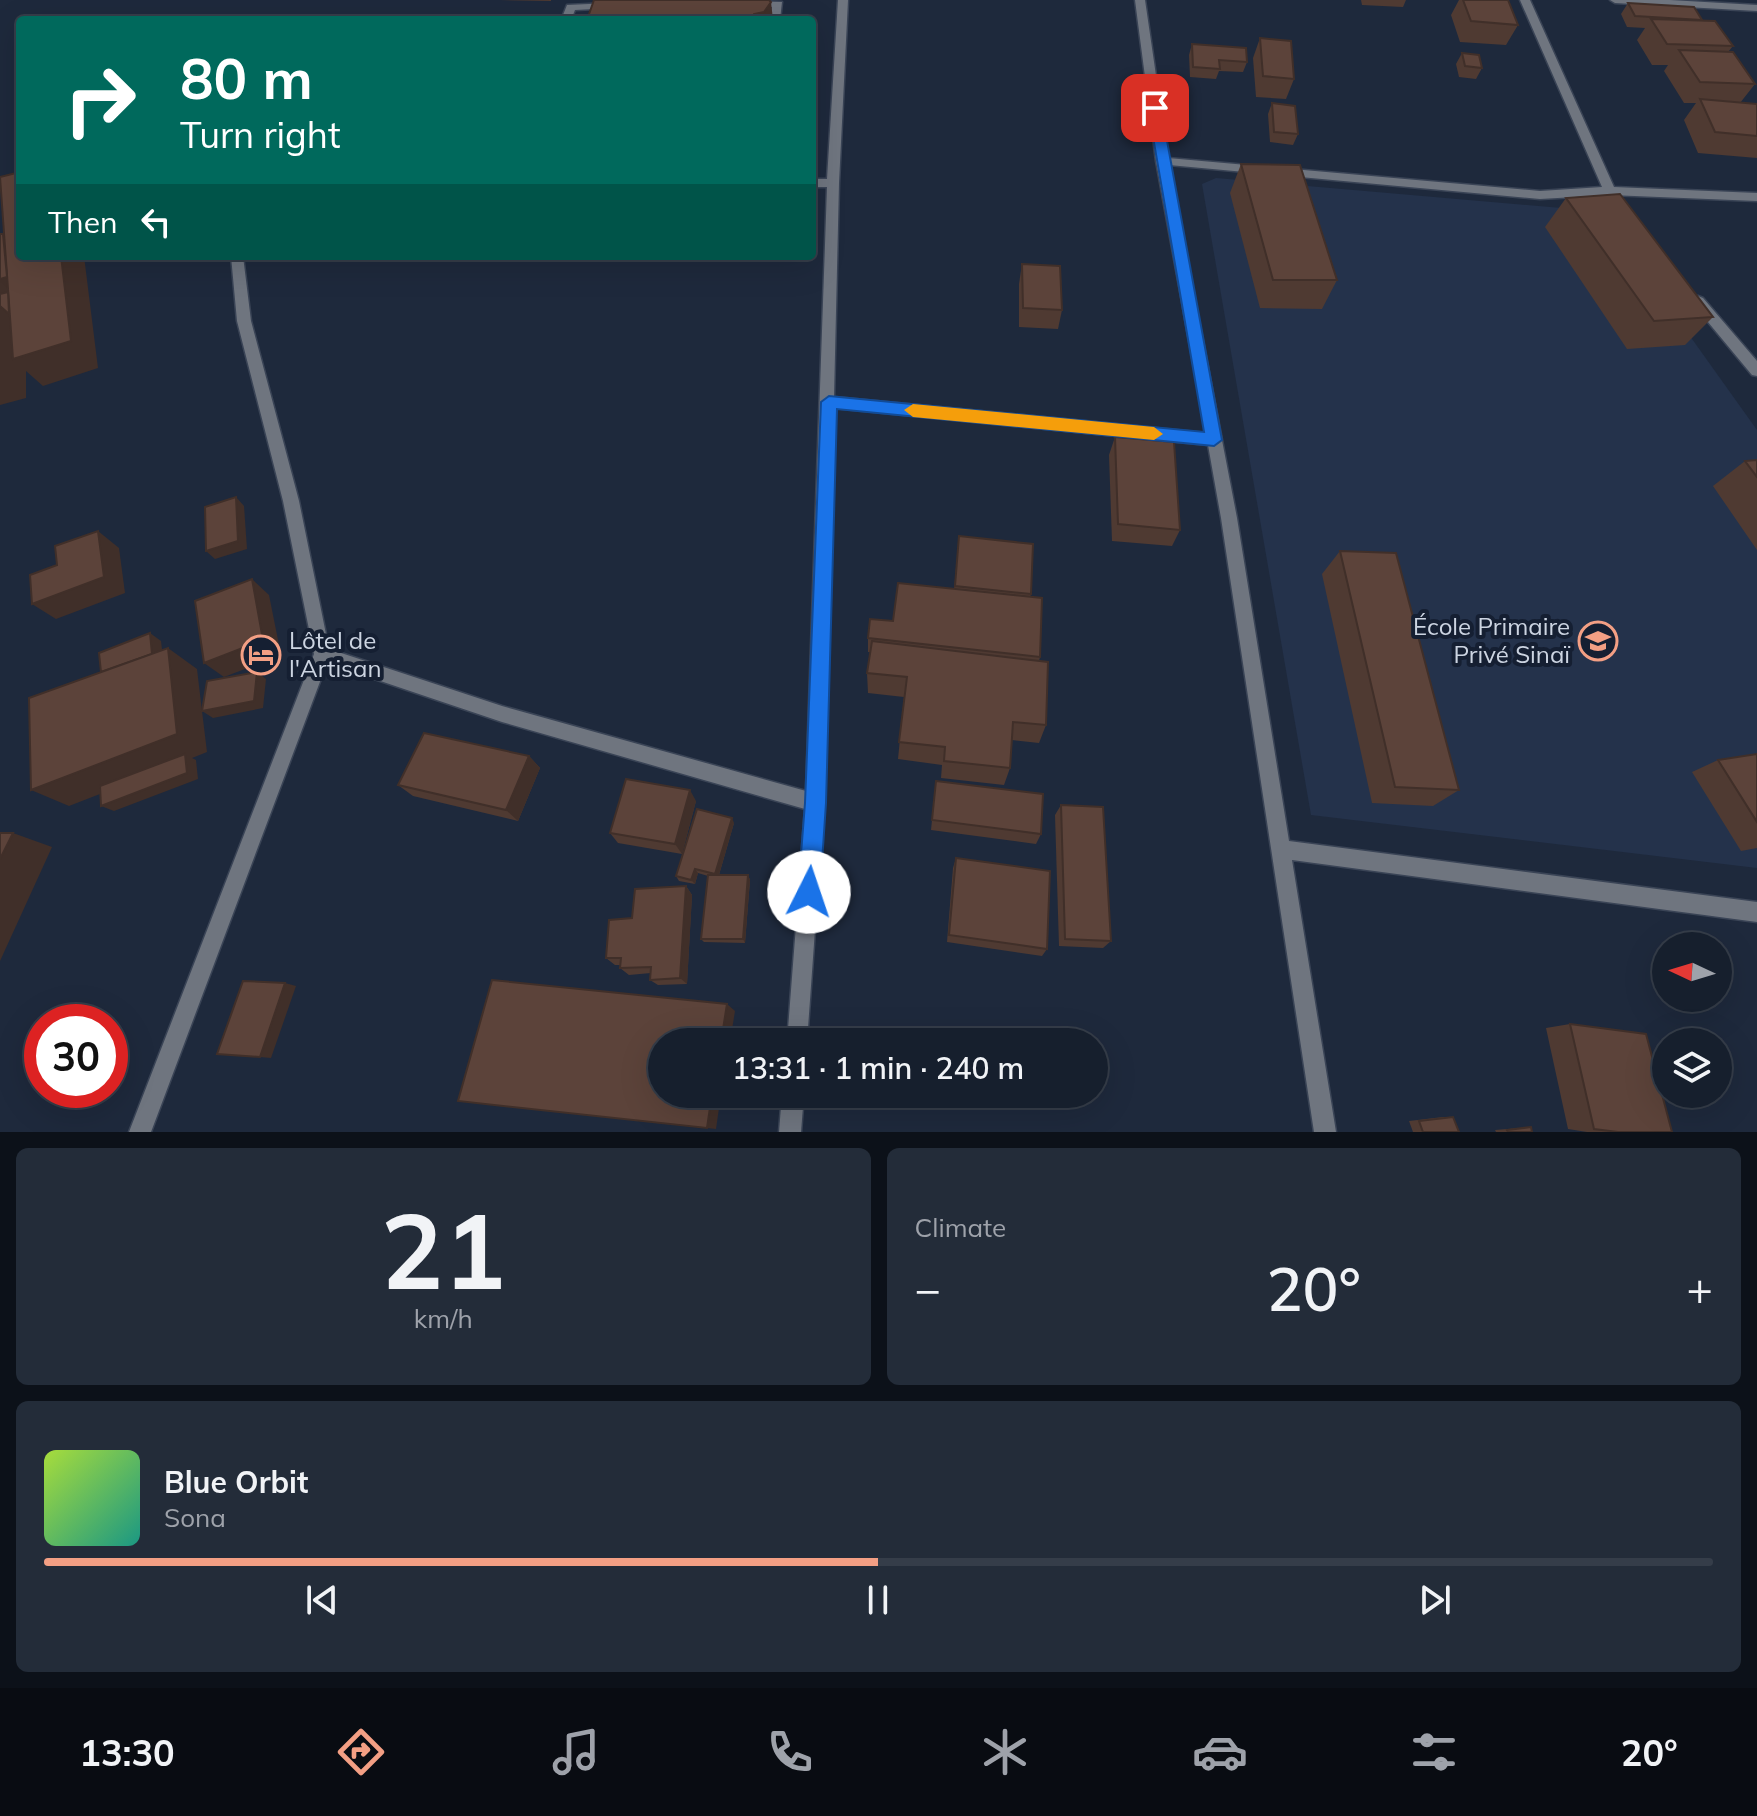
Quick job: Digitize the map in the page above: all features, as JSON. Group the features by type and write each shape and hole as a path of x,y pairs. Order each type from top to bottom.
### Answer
{"street":[{"path":"798,1028 815,803 833,183 843,0"},
{"path":"1140,0 1162,161 1229,518 1325,1132"},
{"path":"1525,0 1610,191 1621,202"},
{"path":"1615,0 1757,8"},
{"path":"734,4 778,4 776,16"},
{"path":"568,16 571,7 623,5"},
{"path":"1162,161 1540,195 1610,191 1757,197"},
{"path":"816,183 833,183"},
{"path":"140,1132 322,654 291,501 244,321 237,260"},
{"path":"1690,290 1757,371"},
{"path":"829,402 1214,440"},
{"path":"322,654 502,714 815,803"},
{"path":"1279,849 1757,912"},
{"path":"790,1132 792,1108"}],"shaded area":[{"name":"École Primaire Privé Sinaï","path":"1216,178 1585,210 1605,217 1757,430 1757,868 1311,815 1202,184"}],"building":[{"path":"594,0 771,2 764,12 754,16 588,16"},
{"path":"1463,0 1508,0 1518,25 1471,21"},
{"path":"1628,3 1694,7 1702,20 1635,16"},
{"path":"1651,19 1715,21 1733,46 1667,44"},
{"path":"1260,38 1291,41 1294,79 1263,76"},
{"path":"1192,44 1246,48 1247,62 1219,60 1220,69 1193,67"},
{"path":"1679,50 1733,52 1755,84 1700,82"},
{"path":"1462,53 1479,55 1482,68 1465,66"},
{"path":"1700,99 1757,104 1757,136 1715,132"},
{"path":"1272,103 1295,106 1298,134 1274,132"},
{"path":"1241,164 1300,165 1337,280 1273,280"},
{"path":"16,173 16,260 61,260 71,341 13,359 0,177"},
{"path":"1620,194 1713,317 1654,321 1566,198"},
{"path":"0,234 3,234 7,277 0,279"},
{"path":"1022,264 1060,266 1062,310 1023,308"},
{"path":"8,292 9,313 0,306 0,294"},
{"path":"1115,437 1174,442 1180,530 1118,524"},
{"path":"1757,460 1757,477 1745,461"},
{"path":"236,497 238,541 206,551 205,507"},
{"path":"98,531 104,577 32,604 30,575 57,565 55,546"},
{"path":"959,536 1033,544 1031,594 955,586"},
{"path":"1340,551 1396,553 1459,790 1395,787"},
{"path":"252,579 263,640 204,663 195,601"},
{"path":"898,583 1042,598 1040,657 868,638 870,619 893,621"},
{"path":"150,633 152,654 101,672 99,653"},
{"path":"872,641 1048,662 1046,725 1013,722 1010,768 944,761 945,747 899,742 907,677 867,673"},
{"path":"168,648 177,734 31,790 29,698"},
{"path":"257,672 254,701 202,711 207,681"},
{"path":"424,733 529,756 506,810 398,785"},
{"path":"185,754 187,773 101,806 100,786"},
{"path":"1757,754 1757,822 1718,760"},
{"path":"626,779 690,790 675,844 610,833"},
{"path":"936,781 1043,794 1041,834 932,820"},
{"path":"1061,805 1103,807 1111,941 1065,939"},
{"path":"697,809 732,818 715,874 695,869 691,880 676,876"},
{"path":"0,833 13,833 0,859"},
{"path":"956,858 1050,871 1047,949 949,935"},
{"path":"708,875 748,875 743,939 701,939"},
{"path":"686,886 680,978 650,980 651,967 620,968 621,958 606,958 609,920 632,918 635,889"},
{"path":"492,980 727,1004 723,1028 648,1028 648,1108 710,1108 707,1128 458,1101"},
{"path":"243,981 285,983 260,1057 217,1054"},
{"path":"1570,1024 1646,1034 1652,1057 1652,1108 1666,1108 1672,1132 1594,1129"},
{"path":"1453,1117 1459,1132 1423,1132 1419,1121"},
{"path":"1531,1127 1532,1132 1507,1130"}],"slow traffic":[{"path":"913,410 1154,434"}],"place":[{"name":"École Primaire Privé Sinaï","path":"1598,641"},
{"name":"Lôtel de l'Artisan","path":"261,655"}],"route":[{"path":"809,892 829,402 1214,440 1155,108"}]}
